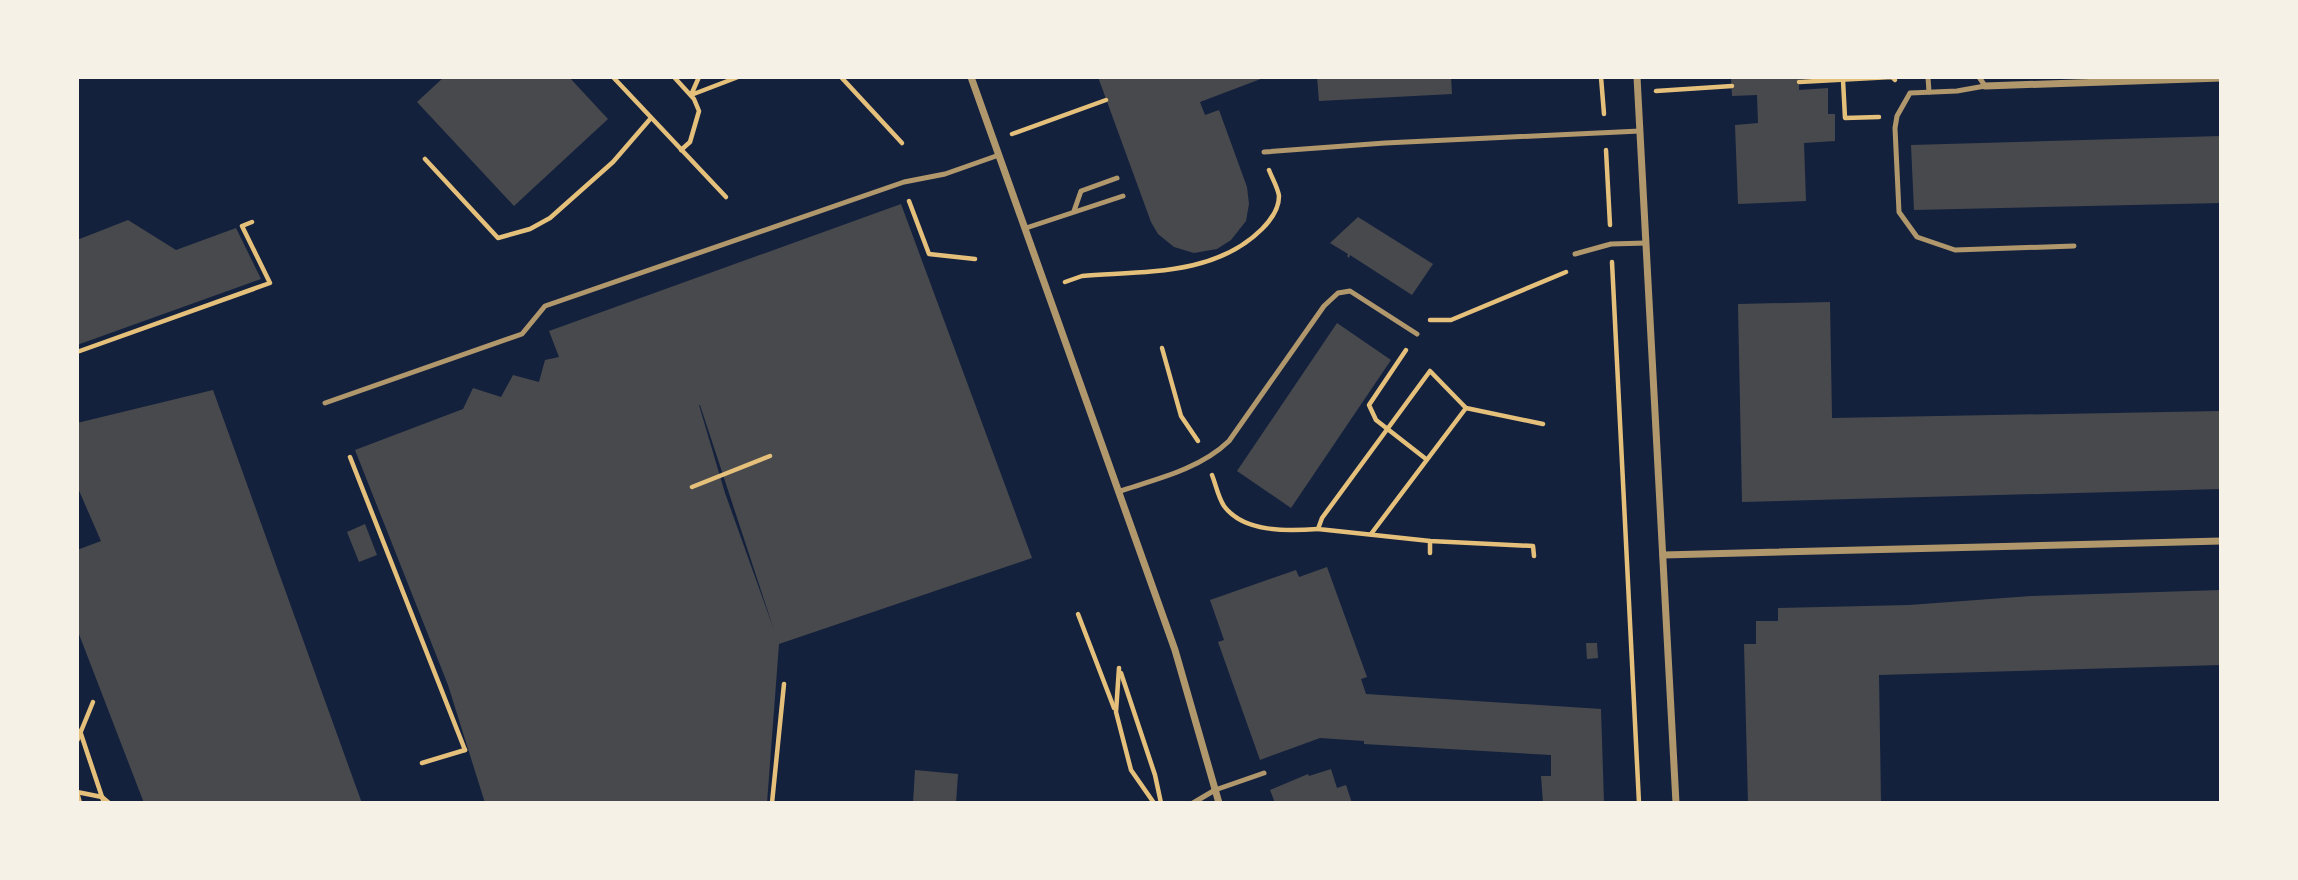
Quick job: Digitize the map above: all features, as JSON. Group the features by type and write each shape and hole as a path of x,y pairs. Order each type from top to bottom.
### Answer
{"street":[{"path":"971,77 1175,650 1219,803"},
{"path":"1637,77 1676,803"},
{"path":"1985,86 2221,78"},
{"path":"1663,555 2221,541"}],"lane":[{"path":"1928,77 1928,92"},
{"path":"1979,77 1985,86 1957,91 1910,93 1897,116 1895,128 1899,212 1917,237 1955,250 2074,246"},
{"path":"1264,152 1385,143 1640,131"},
{"path":"325,403 522,334 545,306 904,182 945,174 999,155"},
{"path":"1074,211 1081,191 1117,178"},
{"path":"1026,228 1123,196"},
{"path":"1575,254 1611,244 1646,243"},
{"path":"1120,491 1177,472 1216,454 1229,442 1324,306 1338,293 1350,291 1417,334"},
{"path":"1193,803 1215,790 1264,773"}],"path":[{"path":"613,77 726,197"},
{"path":"674,77 691,95 699,111 690,142 681,150"},
{"path":"691,95 699,77"},
{"path":"691,95 738,77"},
{"path":"841,77 902,143"},
{"path":"1601,77 1639,803"},
{"path":"1799,82 1881,78"},
{"path":"1843,80 1845,118 1897,116"},
{"path":"1638,92 1732,86"},
{"path":"993,141 1106,100"},
{"path":"425,159 498,238 530,229 550,218 613,162 652,118"},
{"path":"1048,289 1082,276 1198,266 1228,255 1251,239 1272,218 1279,196 1264,152"},
{"path":"907,197 929,254 975,259"},
{"path":"77,352 270,283 242,226 252,222"},
{"path":"1426,459 1376,420 1369,405 1427,320 1451,320 1569,271"},
{"path":"1534,556 1533,546 1430,541 1318,529 1322,518 1430,371 1466,408 1543,424"},
{"path":"1371,534 1466,408"},
{"path":"692,487 770,456"},
{"path":"350,457 466,749 422,763"},
{"path":"1430,541 1430,553"},
{"path":"1078,614 1116,712 1131,770 1154,803"},
{"path":"1116,712 1119,668 1155,775 1161,803"},
{"path":"772,803 784,684"},
{"path":"77,741 93,702"},
{"path":"80,731 103,800"},
{"path":"77,792 109,803"},
{"path":"77,792 80,803"}],"building":[{"path":"444,77 569,77 608,119 514,206 417,102"},
{"path":"1098,77 1266,77 1200,102 1205,115 1219,110 1247,187 1249,204 1246,221 1231,240 1217,249 1194,253 1174,247 1158,234 1151,222"},
{"path":"1317,77 1451,77 1452,94 1319,101"},
{"path":"1731,77 1799,77 1799,90 1828,88 1828,114 1835,114 1835,141 1804,143 1806,201 1738,204 1735,125 1758,123 1757,95 1732,96"},
{"path":"2221,136 2221,203 1914,210 1911,145"},
{"path":"901,204 1032,558 779,644 767,803 485,803 448,685 355,450 463,409 473,388 501,397 513,375 539,382 545,360 559,357 549,331","holes":["700,405 774,630 725,493"]},
{"path":"1358,217 1433,264 1412,295 1350,255 1349,258 1348,254 1330,243"},
{"path":"128,220 176,250 236,228 261,279 77,345 77,240"},
{"path":"1830,302 1832,418 2221,411 2221,489 1742,502 1738,304"},
{"path":"1337,323 1391,360 1291,508 1237,471"},
{"path":"213,390 362,803 144,803 77,629 77,550 101,541 77,486 77,423"},
{"path":"365,524 377,555 359,562 347,532"},
{"path":"1327,567 1367,677 1361,679 1366,694 1601,709 1604,803 1543,803 1541,776 1551,776 1551,755 1364,744 1364,741 1320,738 1260,760 1218,642 1224,640 1210,600 1296,570 1299,577"},
{"path":"2221,590 2221,665 1879,675 1881,803 1748,803 1744,644 1756,644 1756,621 1778,621 1778,608 1909,605 2031,596"},
{"path":"1586,643 1597,643 1598,658 1587,659"},
{"path":"1331,769 1337,788 1346,785 1352,803 1275,803 1270,790 1308,774 1309,776"},
{"path":"915,770 958,774 956,803 913,803"}]}
